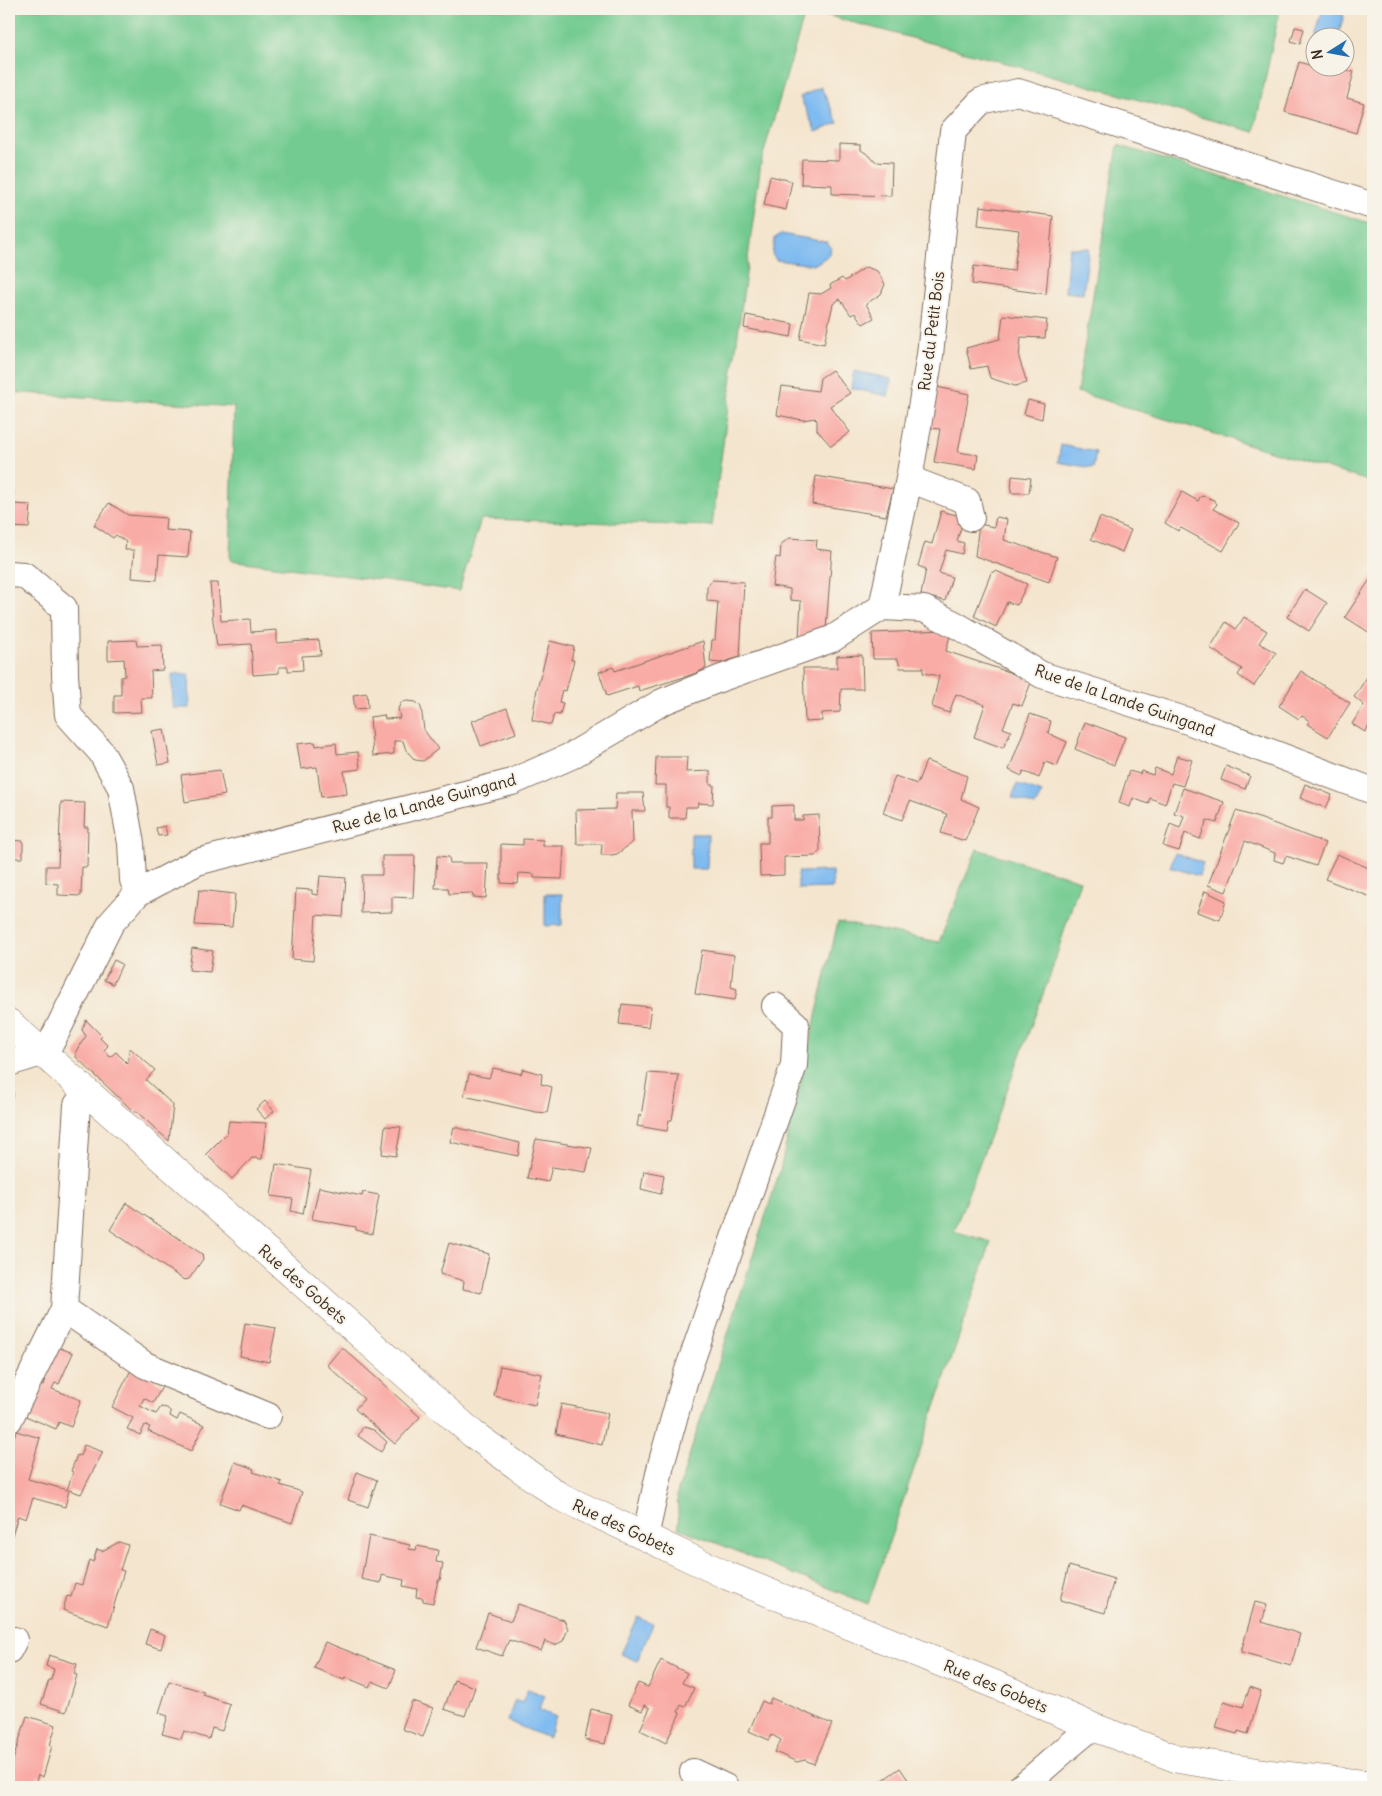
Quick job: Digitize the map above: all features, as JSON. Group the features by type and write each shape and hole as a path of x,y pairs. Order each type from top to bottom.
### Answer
{"main road":[{"name":"Rue des Gobets","path":"9,1024 473,1434 559,1496 728,1576 996,1685 1093,1727 1178,1759 1270,1774 1373,1784"}],"street":[{"name":"Rue du Petit Bois","path":"882,607 909,479 930,355 952,131 981,101 1018,92 1373,206"},
{"path":"909,479 967,501 971,518"},
{"path":"9,574 24,575 64,608 64,676 68,715 101,752 121,788 131,843 133,880 138,893"},
{"name":"Rue de la Lande Guingand","path":"41,1053 52,1042 111,923 138,893 197,862 512,782 571,756 662,702 719,679 832,639 882,607 924,609 956,625 1042,675 1188,721 1373,791"},
{"path":"645,1537 660,1465 685,1379 794,1065 796,1025 776,1006"},
{"path":"9,1063 41,1053"},
{"path":"9,1420 64,1309 77,1105 86,1092"},
{"path":"64,1309 145,1365 268,1416"},
{"path":"1021,1787 1093,1727"},
{"path":"693,1772 725,1787"}],"green space":[{"path":"9,9 1280,9 1254,132 999,61 806,10 761,162 712,526 481,519 459,591 230,560 234,407 9,392"},
{"path":"1118,145 1373,224 1373,485 1365,480 1077,392"},
{"path":"977,849 1080,880 1051,973 954,1231 991,1242 868,1604 679,1528 677,1494 780,1170 838,922 939,942"}],"water":[{"path":"1323,9 1344,15 1340,28 1318,28"},
{"path":"821,87 838,123 816,132 800,97"},
{"path":"781,234 827,242 831,247 829,255 814,265 776,260 772,254 775,238"},
{"path":"1069,248 1089,248 1083,294 1065,292"},
{"path":"854,371 891,379 888,396 851,388"},
{"path":"1061,445 1096,452 1093,468 1058,462"},
{"path":"172,674 189,674 190,708 173,708"},
{"path":"1017,784 1042,793 1035,806 1012,798"},
{"path":"691,834 708,834 707,869 691,869"},
{"path":"1175,853 1203,863 1199,876 1170,867"},
{"path":"832,871 833,888 798,889 798,872"},
{"path":"545,894 562,894 562,925 545,926"},
{"path":"638,1617 653,1624 637,1661 621,1654"},
{"path":"528,1689 545,1696 539,1710 556,1717 548,1738 507,1721 515,1700 522,1703"}],"building":[{"path":"1295,27 1304,29 1300,44 1291,41"},
{"path":"1299,62 1304,63 1304,78 1352,78 1347,98 1364,103 1356,133 1285,112"},
{"path":"839,144 861,145 861,150 875,162 892,163 891,196 832,194 832,185 801,184 802,159 839,160"},
{"path":"770,176 792,181 786,210 764,205"},
{"path":"980,206 1053,216 1046,294 972,284 974,266 1014,271 1019,230 978,225"},
{"path":"866,267 877,271 885,284 881,294 866,304 874,318 863,324 855,313 851,315 840,299 833,304 824,344 800,339 809,293 821,294 831,288 830,285 842,278 845,281"},
{"path":"746,315 793,324 791,337 744,328"},
{"path":"1003,315 1047,320 1045,338 1021,337 1019,358 1027,383 1015,386 990,378 987,366 971,369 966,348 1000,339"},
{"path":"832,370 850,393 830,406 850,432 831,446 817,430 817,420 815,418 803,420 777,415 782,386 818,391 820,378"},
{"path":"937,387 969,394 958,452 978,455 976,469 934,462 940,429 929,428"},
{"path":"1028,400 1044,404 1042,419 1024,414"},
{"path":"816,476 893,489 886,516 812,504"},
{"path":"1012,476 1031,478 1029,493 1011,493"},
{"path":"9,491 14,491 13,504 31,505 29,528 9,527"},
{"path":"1182,492 1198,501 1200,497 1204,496 1214,500 1217,504 1213,509 1239,523 1223,551 1181,528 1178,531 1165,523"},
{"path":"109,503 128,515 166,518 165,530 190,532 188,557 159,555 157,580 132,578 134,550 125,550 126,542 116,535 113,538 94,525"},
{"path":"941,511 964,517 957,541 964,543 962,554 946,550 939,573 952,577 945,601 921,595 926,569 918,566 925,542 932,544"},
{"path":"996,517 1007,519 1004,540 1057,557 1049,582 975,556 979,524 994,527"},
{"path":"1100,517 1131,530 1122,552 1091,539"},
{"path":"790,538 817,540 816,549 832,551 826,629 799,638 801,601 790,600 790,589 772,586 776,557 780,558 781,544"},
{"path":"996,571 1027,584 1017,605 1007,602 996,627 974,616 991,573"},
{"path":"1373,575 1373,628 1370,633 1345,617"},
{"path":"712,580 744,582 740,657 721,663 710,662 712,640 715,640 718,602 707,601 707,587"},
{"path":"210,583 218,583 221,621 250,619 251,632 277,630 277,643 319,640 321,655 302,656 303,670 288,671 288,667 279,667 279,673 253,675 251,644 217,646"},
{"path":"1305,589 1327,603 1309,631 1287,617"},
{"path":"1244,617 1267,631 1259,643 1276,653 1254,686 1238,675 1242,669 1210,648 1226,622 1236,629"},
{"path":"946,630 951,632 946,651 1032,680 1022,706 1013,703 1003,728 1011,731 1003,748 974,737 985,705 956,694 949,713 932,707 939,676 923,673 923,668 900,668 898,659 873,659 872,633"},
{"path":"136,640 137,646 162,645 163,670 151,671 152,698 141,698 142,712 114,713 114,695 121,695 121,677 125,676 124,659 108,660 108,641"},
{"path":"550,641 574,647 571,660 574,660 566,691 562,690 559,702 563,703 560,715 554,714 551,725 532,720 537,689"},
{"path":"703,641 706,668 697,673 639,691 638,686 607,696 599,672 613,667 615,671"},
{"path":"862,655 863,689 841,689 840,712 822,713 822,721 805,722 803,668 837,668 837,656"},
{"path":"1373,668 1373,728 1369,726 1365,732 1352,724 1364,705 1354,697"},
{"path":"1301,671 1350,703 1328,737 1307,724 1310,721 1302,716 1299,719 1279,706"},
{"path":"367,693 368,708 355,709 353,695"},
{"path":"401,702 416,702 421,707 424,730 438,749 423,761 415,760 406,750 403,741 394,741 394,754 373,756 370,717 384,715 385,719 400,718 398,709"},
{"path":"507,708 516,733 481,746 472,721"},
{"path":"1030,714 1051,721 1048,733 1067,742 1057,766 1045,762 1039,778 1023,771 1022,776 1009,770"},
{"path":"1085,722 1125,737 1114,765 1075,749"},
{"path":"164,729 170,763 158,765 152,731"},
{"path":"315,742 316,746 336,743 337,754 358,752 360,769 344,771 347,794 321,797 317,767 301,769 297,744"},
{"path":"1177,756 1192,760 1183,786 1172,783 1165,804 1150,798 1148,804 1133,798 1130,807 1119,803 1129,771 1140,774 1141,771 1153,775 1155,768 1171,774"},
{"path":"656,757 687,757 686,772 710,771 710,785 714,785 713,804 698,803 697,807 686,807 685,818 669,818 669,807 666,807 666,785 655,785"},
{"path":"926,761 967,776 961,799 979,807 965,841 941,833 947,814 910,801 902,820 883,813 895,776 917,784"},
{"path":"1226,766 1250,776 1245,789 1221,780"},
{"path":"220,770 225,795 185,802 181,775"},
{"path":"1305,784 1332,795 1326,808 1300,798"},
{"path":"1183,788 1224,802 1217,823 1207,820 1200,839 1185,833 1179,851 1163,846 1170,824 1180,828 1184,816 1174,813"},
{"path":"616,793 643,793 645,811 632,811 633,842 617,854 611,855 601,855 602,844 577,844 576,810 615,809"},
{"path":"61,802 85,803 84,827 88,827 87,867 82,867 81,896 58,895 58,884 46,883 46,866 58,866"},
{"path":"794,805 794,820 803,820 803,816 819,815 820,851 815,856 784,857 784,875 760,876 759,843 768,843 768,817 772,817 772,806"},
{"path":"1236,811 1325,843 1316,866 1286,856 1283,863 1274,860 1275,853 1245,841 1226,892 1208,885"},
{"path":"165,826 167,835 158,836 156,828"},
{"path":"523,839 543,840 543,846 564,846 562,879 534,878 534,874 519,873 518,884 501,883 501,844 523,845"},
{"path":"9,840 23,841 23,858 9,858"},
{"path":"1337,854 1373,870 1373,898 1325,879"},
{"path":"382,856 415,856 413,898 392,897 392,912 361,913 362,875 382,875"},
{"path":"437,856 449,857 450,863 488,863 486,898 473,897 472,893 449,894 448,888 435,888"},
{"path":"320,876 346,878 343,917 316,915 313,961 292,959 296,889 312,890 312,894 318,895"},
{"path":"199,890 235,894 232,927 195,925"},
{"path":"1205,891 1226,901 1220,920 1197,912"},
{"path":"192,948 213,951 210,972 189,970"},
{"path":"702,950 734,955 731,987 737,989 735,1000 695,994"},
{"path":"114,960 122,964 113,984 104,980"},
{"path":"622,1004 651,1007 648,1027 619,1024"},
{"path":"86,1020 102,1036 100,1038 108,1046 104,1050 110,1057 116,1052 127,1063 130,1048 155,1070 146,1080 173,1105 169,1141 136,1111 135,1113 76,1057 76,1051 86,1036 82,1030"},
{"path":"493,1068 521,1074 523,1069 542,1074 541,1084 552,1087 547,1113 464,1096 469,1074 489,1078"},
{"path":"648,1073 679,1075 672,1120 669,1120 667,1131 637,1126 639,1115 641,1116"},
{"path":"9,1077 14,1077 13,1098 9,1098"},
{"path":"265,1101 274,1111 265,1119 256,1109"},
{"path":"229,1121 266,1123 262,1159 252,1158 232,1179 206,1154 227,1133"},
{"path":"385,1126 401,1127 396,1156 382,1154"},
{"path":"454,1127 520,1143 518,1156 450,1142"},
{"path":"536,1139 592,1148 586,1172 552,1167 548,1182 527,1178"},
{"path":"276,1164 311,1170 303,1214 291,1211 293,1199 271,1196"},
{"path":"644,1171 664,1175 661,1194 641,1189"},
{"path":"319,1187 362,1196 363,1192 379,1195 372,1234 356,1230 356,1227 312,1219"},
{"path":"126,1203 202,1254 203,1259 189,1279 184,1280 110,1230"},
{"path":"449,1243 489,1254 481,1293 463,1289 464,1281 440,1274"},
{"path":"245,1323 276,1328 269,1362 240,1356"},
{"path":"55,1346 73,1353 59,1384 55,1383 52,1389 81,1400 71,1427 59,1422 56,1429 23,1415 38,1384 43,1386 45,1379 40,1377"},
{"path":"342,1347 420,1417 395,1444 355,1409 364,1399 327,1365"},
{"path":"9,1365 14,1367 9,1381"},
{"path":"500,1366 542,1374 535,1405 494,1396"},
{"path":"132,1368 163,1385 153,1403 144,1398 140,1406 156,1414 161,1407 167,1408 171,1412 170,1416 177,1420 180,1414 204,1425 191,1451 148,1431 150,1427 145,1425 140,1435 127,1429 133,1418 112,1407"},
{"path":"561,1404 608,1413 602,1445 556,1434"},
{"path":"363,1427 374,1430 387,1442 381,1452 358,1436"},
{"path":"16,1431 40,1438 28,1479 67,1490 77,1455 80,1456 84,1445 103,1452 81,1494 69,1490 65,1507 33,1498 26,1519 18,1516 9,1545 9,1451"},
{"path":"235,1462 254,1469 253,1472 282,1482 280,1485 302,1492 292,1523 241,1505 239,1510 220,1503"},
{"path":"357,1472 377,1480 368,1507 348,1500"},
{"path":"369,1536 410,1545 409,1549 416,1550 417,1546 438,1550 436,1562 443,1563 433,1603 416,1597 417,1589 403,1586 404,1580 382,1575 381,1583 361,1579"},
{"path":"119,1542 128,1545 120,1570 124,1571 108,1626 63,1610 67,1596 71,1597 75,1583 82,1585 89,1560 93,1562 97,1549 102,1551"},
{"path":"1069,1566 1114,1579 1105,1613 1060,1600"},
{"path":"1255,1602 1267,1605 1262,1622 1300,1634 1291,1666 1241,1652"},
{"path":"518,1604 564,1620 568,1629 563,1641 555,1645 545,1641 541,1651 509,1640 502,1656 476,1647 488,1613 511,1621"},
{"path":"150,1629 165,1635 161,1649 145,1644"},
{"path":"325,1642 396,1670 389,1688 372,1681 369,1687 345,1677 344,1680 314,1668"},
{"path":"49,1655 77,1664 74,1674 77,1675 66,1712 41,1704 54,1669 46,1666"},
{"path":"661,1660 687,1673 682,1683 694,1688 685,1707 681,1705 678,1712 680,1713 666,1743 640,1730 650,1708 645,1705 642,1711 628,1705 638,1683 648,1687"},
{"path":"454,1680 475,1687 465,1716 444,1709"},
{"path":"169,1681 204,1692 203,1695 230,1704 222,1731 212,1728 209,1739 184,1731 181,1739 162,1734 168,1716 159,1713"},
{"path":"1250,1687 1261,1691 1248,1734 1238,1731 1237,1734 1216,1728 1224,1701 1243,1707"},
{"path":"771,1698 832,1724 814,1764 805,1760 797,1762 775,1752 781,1740 772,1735 769,1740 749,1731 762,1701 769,1704"},
{"path":"412,1701 433,1708 423,1737 402,1729"},
{"path":"591,1709 612,1714 605,1744 585,1740"},
{"path":"27,1716 56,1725 50,1745 52,1746 43,1777 38,1775 34,1787 9,1787 9,1761 12,1763"},
{"path":"900,1768 913,1787 873,1787"},
{"path":"371,1782 384,1787 369,1787"}]}
